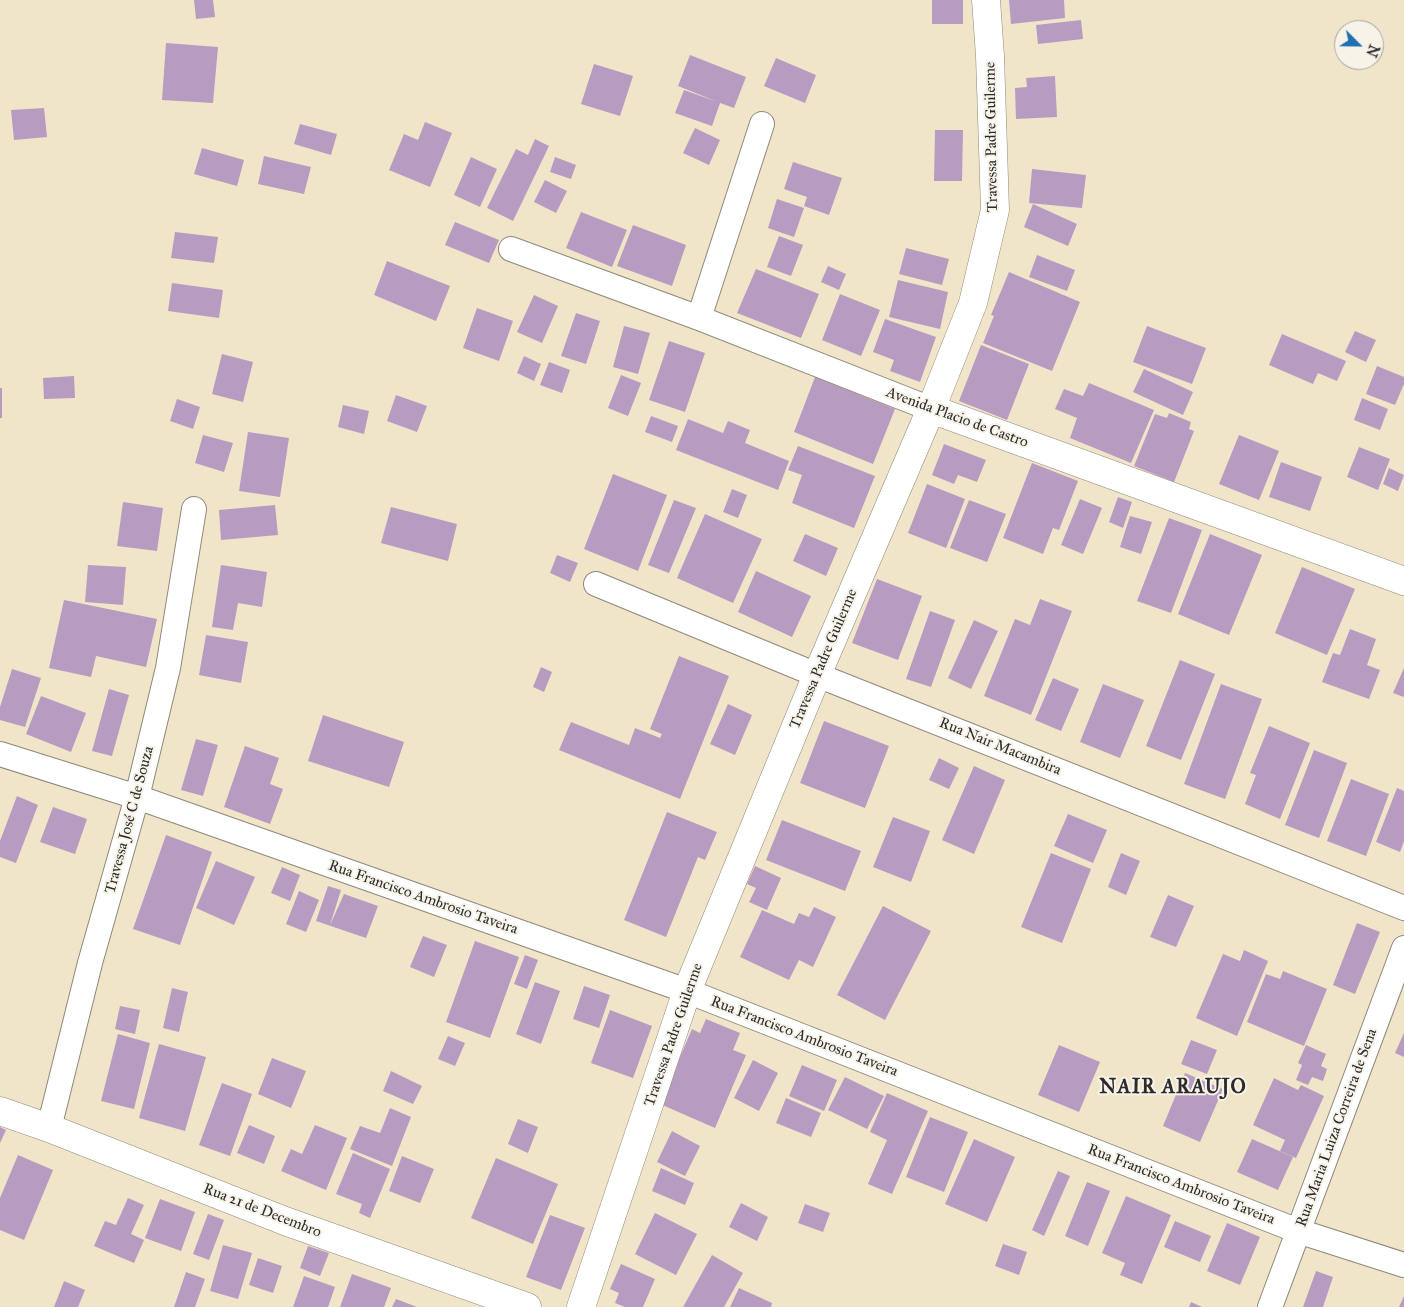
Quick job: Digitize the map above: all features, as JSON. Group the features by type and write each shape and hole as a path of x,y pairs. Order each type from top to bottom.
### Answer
{"street":[{"name":"Travessa Padre Guilerme","path":"581,1307 687,991 817,675 931,409 973,303 995,210 990,56 986,0"},
{"path":"698,318 762,124"},
{"name":"Avenida Placio de Castro","path":"511,249 698,318 931,409 1404,581"},
{"name":"Travessa José C de Souza","path":"49,1128 90,963 137,797 168,668 194,509"},
{"name":"Rua Nair Macambira","path":"596,584 817,675 1404,908"},
{"name":"Rua Francisco Ambrosio Taveira","path":"0,754 137,797 687,991 1298,1231 1404,1265"},
{"name":"Rua Maria Luiza Correira de Sena","path":"1270,1307 1404,948"},
{"name":"Rua 21 de Decembro","path":"0,1111 49,1128 285,1221 527,1307"}],"building":[{"path":"194,0 213,0 215,17 196,19"},
{"path":"932,0 963,0 963,24 932,24"},
{"path":"1009,0 1064,0 1065,18 1011,24"},
{"path":"1081,20 1083,39 1038,44 1036,25"},
{"path":"166,43 218,47 213,103 162,100"},
{"path":"690,55 746,77 734,108 720,103 712,126 675,113 684,90 718,102 678,86"},
{"path":"776,58 816,75 805,103 764,86"},
{"path":"594,64 633,76 620,116 581,104"},
{"path":"1055,76 1057,117 1016,119 1015,88 1027,87 1026,78"},
{"path":"44,108 47,137 14,140 11,110"},
{"path":"425,122 452,133 430,187 389,170 404,134 418,140"},
{"path":"300,124 337,134 331,155 294,144"},
{"path":"695,128 720,140 709,165 683,153"},
{"path":"935,130 963,130 962,181 934,181"},
{"path":"535,139 549,146 513,221 487,208 516,149 528,155"},
{"path":"202,148 244,160 237,186 194,174"},
{"path":"264,156 311,167 304,194 258,184"},
{"path":"471,157 497,169 480,207 454,195"},
{"path":"555,157 576,165 571,179 550,172"},
{"path":"793,162 842,178 829,215 804,206 807,197 784,189"},
{"path":"1032,169 1086,175 1082,208 1029,203"},
{"path":"545,180 567,191 556,213 534,202"},
{"path":"777,199 804,208 794,237 768,228"},
{"path":"1033,204 1077,224 1068,246 1024,227"},
{"path":"581,212 627,230 612,267 566,248"},
{"path":"455,222 499,240 489,263 445,245"},
{"path":"633,225 686,245 672,286 617,266"},
{"path":"175,232 218,237 214,263 171,258"},
{"path":"779,236 803,245 791,276 767,267"},
{"path":"906,248 949,259 942,285 899,274"},
{"path":"1037,255 1075,270 1067,291 1029,277"},
{"path":"387,261 450,286 436,321 374,295"},
{"path":"828,266 846,274 839,290 821,282"},
{"path":"756,269 819,294 801,338 737,313"},
{"path":"1009,272 1080,302 1052,371 983,343 994,316 991,315"},
{"path":"898,280 948,292 940,329 889,317"},
{"path":"172,283 223,290 219,318 168,311"},
{"path":"840,294 880,310 861,356 822,340"},
{"path":"534,295 558,306 542,343 517,332"},
{"path":"477,308 513,321 499,361 463,348"},
{"path":"576,313 600,321 586,364 561,356"},
{"path":"885,319 936,337 920,382 890,371 894,360 873,352"},
{"path":"624,326 650,333 638,374 613,367"},
{"path":"1147,326 1206,348 1192,384 1133,362"},
{"path":"1355,331 1376,340 1366,362 1345,352"},
{"path":"1282,334 1346,361 1337,381 1318,373 1313,384 1269,365"},
{"path":"669,341 705,353 685,412 649,400"},
{"path":"981,345 1029,364 1007,420 959,401"},
{"path":"222,354 253,362 243,402 212,394"},
{"path":"524,356 541,364 534,381 517,373"},
{"path":"549,362 570,370 562,393 540,385"},
{"path":"1377,366 1404,377 1404,384 1395,405 1366,394"},
{"path":"1144,369 1193,392 1183,415 1133,392"},
{"path":"621,375 641,383 628,416 608,408"},
{"path":"74,376 75,398 44,399 43,378"},
{"path":"815,377 895,409 873,464 794,432"},
{"path":"1089,383 1154,410 1131,463 1070,438 1077,418 1055,409 1064,389 1083,396"},
{"path":"0,388 2,388 2,418 0,418"},
{"path":"396,395 427,406 417,432 387,421"},
{"path":"1362,398 1388,409 1380,430 1354,420"},
{"path":"177,399 200,407 193,429 170,421"},
{"path":"343,405 369,411 364,434 338,427"},
{"path":"1169,413 1191,422 1189,429 1194,431 1174,482 1134,466 1155,414 1167,418"},
{"path":"651,416 678,426 672,442 645,432"},
{"path":"688,419 723,433 728,421 750,430 745,443 789,461 778,490 676,450"},
{"path":"248,432 289,438 280,497 239,491"},
{"path":"203,435 233,443 224,472 195,463"},
{"path":"1239,435 1279,451 1259,500 1219,484"},
{"path":"944,444 986,460 977,482 958,475 954,484 932,475"},
{"path":"798,446 875,476 854,528 792,503 802,475 788,470"},
{"path":"1359,447 1390,459 1378,490 1347,477"},
{"path":"1281,462 1322,477 1310,511 1269,497"},
{"path":"1032,463 1078,481 1059,530 1053,528 1043,554 1003,538"},
{"path":"1389,468 1404,475 1398,491 1383,484"},
{"path":"613,474 667,495 638,571 584,549"},
{"path":"927,484 965,499 946,548 908,533"},
{"path":"732,489 747,495 738,518 723,512"},
{"path":"1118,497 1132,502 1123,528 1109,522"},
{"path":"1080,499 1102,508 1083,554 1061,545"},
{"path":"674,500 696,508 669,573 648,565"},
{"path":"969,500 1006,514 987,562 950,548"},
{"path":"123,502 163,508 157,551 117,546"},
{"path":"275,505 278,535 221,540 219,510"},
{"path":"391,507 457,524 448,561 381,543"},
{"path":"705,514 762,539 733,603 677,578"},
{"path":"1130,516 1152,522 1141,554 1120,547"},
{"path":"1169,518 1202,530 1171,613 1137,601"},
{"path":"805,534 838,548 826,576 793,561"},
{"path":"1210,534 1262,555 1229,635 1178,614"},
{"path":"557,555 578,563 570,582 550,573"},
{"path":"88,565 126,567 123,605 85,602"},
{"path":"221,565 267,572 262,607 238,603 233,630 212,627"},
{"path":"1302,567 1355,589 1327,655 1275,633"},
{"path":"756,571 811,596 792,637 738,612"},
{"path":"877,579 922,596 898,660 852,643"},
{"path":"1040,599 1072,611 1031,715 984,696 1015,619 1030,625"},
{"path":"64,600 157,619 146,667 96,656 91,677 49,668"},
{"path":"930,611 955,620 931,687 906,679"},
{"path":"974,620 998,631 971,689 948,678"},
{"path":"1350,629 1376,639 1367,665 1380,670 1369,699 1322,682 1333,653 1340,655"},
{"path":"206,635 248,642 241,683 199,675"},
{"path":"679,656 729,676 680,799 559,750 571,722 629,745 635,728 660,738 662,734 650,729"},
{"path":"1180,660 1215,674 1181,760 1146,746"},
{"path":"541,667 552,672 544,692 533,687"},
{"path":"1404,668 1404,697 1393,693"},
{"path":"12,669 41,678 25,727 0,720 0,707"},
{"path":"1053,678 1079,689 1061,731 1035,720"},
{"path":"1103,684 1144,700 1120,758 1080,742"},
{"path":"1221,684 1262,699 1225,799 1184,784"},
{"path":"109,689 129,695 112,756 92,751"},
{"path":"41,696 86,713 71,752 26,734"},
{"path":"728,704 752,715 735,755 710,744"},
{"path":"323,715 404,742 389,787 308,761"},
{"path":"824,721 889,746 865,808 800,783"},
{"path":"1269,726 1310,743 1280,819 1245,804 1256,775 1250,773"},
{"path":"196,739 218,745 203,796 181,790"},
{"path":"245,746 279,758 270,784 283,789 270,824 224,807"},
{"path":"1314,750 1347,763 1319,838 1285,825"},
{"path":"939,758 959,768 949,789 929,780"},
{"path":"974,766 1005,780 974,854 942,840"},
{"path":"1351,779 1389,794 1366,856 1327,841"},
{"path":"1397,788 1404,791 1404,841 1400,852 1376,842"},
{"path":"17,796 38,805 16,863 0,857 0,841"},
{"path":"53,807 87,819 75,854 40,842"},
{"path":"667,812 717,832 705,860 698,857 666,937 624,920"},
{"path":"1068,814 1107,830 1093,863 1054,846"},
{"path":"893,817 930,831 911,882 873,867"},
{"path":"782,820 861,851 845,891 766,860"},
{"path":"166,835 212,852 180,945 133,929"},
{"path":"1051,853 1091,869 1062,943 1021,927"},
{"path":"1121,853 1140,861 1126,895 1108,887"},
{"path":"216,861 255,877 234,925 196,908"},
{"path":"755,866 781,878 767,910 749,902 756,888 747,884"},
{"path":"282,867 300,875 290,901 271,893"},
{"path":"328,886 341,890 330,925 344,894 378,906 366,938 316,921"},
{"path":"299,891 319,900 306,932 286,924"},
{"path":"1168,895 1194,906 1176,947 1150,937"},
{"path":"883,906 931,931 885,1020 837,995"},
{"path":"814,907 836,917 813,967 799,960 789,980 740,957 762,910 794,924 799,913 809,917"},
{"path":"1357,923 1380,932 1355,994 1333,985"},
{"path":"423,936 447,945 434,977 410,967"},
{"path":"475,941 519,957 490,1038 446,1022"},
{"path":"1244,950 1268,961 1237,1036 1196,1018 1223,954 1240,961"},
{"path":"525,955 538,960 527,989 514,984"},
{"path":"1283,971 1327,989 1304,1046 1247,1022 1266,974 1280,979"},
{"path":"535,982 560,991 541,1044 516,1034"},
{"path":"584,986 610,995 599,1028 573,1019"},
{"path":"172,988 188,992 179,1032 163,1028"},
{"path":"120,1006 140,1010 135,1034 115,1029"},
{"path":"610,1010 652,1026 633,1078 591,1063"},
{"path":"706,1019 740,1033 733,1050 746,1055 715,1128 660,1104 692,1029 700,1033"},
{"path":"1404,1033 1404,1057 1395,1053"},
{"path":"118,1034 150,1043 134,1109 101,1101"},
{"path":"448,1036 465,1043 455,1066 438,1059"},
{"path":"1191,1040 1217,1050 1207,1074 1181,1064"},
{"path":"159,1044 206,1057 185,1131 139,1118"},
{"path":"1059,1045 1100,1062 1079,1112 1038,1095"},
{"path":"1306,1045 1326,1054 1321,1066 1327,1069 1323,1081 1312,1077 1308,1085 1296,1080 1302,1065 1298,1063"},
{"path":"272,1058 306,1071 291,1108 258,1094"},
{"path":"753,1060 778,1073 759,1111 734,1098"},
{"path":"802,1065 837,1080 824,1111 789,1096"},
{"path":"391,1071 422,1086 413,1104 383,1091"},
{"path":"1185,1073 1223,1089 1200,1142 1163,1126"},
{"path":"845,1077 884,1096 867,1129 828,1110"},
{"path":"1274,1078 1298,1090 1301,1085 1324,1096 1296,1158 1280,1151 1285,1140 1253,1125"},
{"path":"222,1083 252,1094 230,1156 199,1145"},
{"path":"887,1093 928,1111 892,1194 868,1184 887,1140 870,1132"},
{"path":"786,1098 821,1113 811,1137 776,1123"},
{"path":"390,1108 411,1117 392,1166 350,1149 360,1126 380,1133"},
{"path":"930,1117 968,1132 944,1192 906,1177"},
{"path":"518,1119 538,1127 528,1153 508,1144"},
{"path":"249,1125 275,1136 264,1164 237,1153"},
{"path":"315,1125 347,1138 326,1190 281,1171 291,1149 302,1154"},
{"path":"0,1127 6,1130 0,1143"},
{"path":"672,1131 700,1146 685,1176 657,1162"},
{"path":"974,1139 1015,1157 987,1222 945,1204"},
{"path":"1252,1139 1293,1157 1278,1190 1237,1172"},
{"path":"353,1153 390,1169 370,1218 359,1213 362,1204 336,1194"},
{"path":"18,1155 53,1170 24,1240 0,1230 0,1198"},
{"path":"402,1156 434,1169 420,1203 389,1191"},
{"path":"496,1158 558,1184 533,1244 471,1218"},
{"path":"661,1168 694,1183 685,1205 652,1191"},
{"path":"1058,1171 1070,1176 1044,1236 1032,1230"},
{"path":"1087,1182 1110,1191 1088,1246 1065,1236"},
{"path":"1126,1196 1171,1215 1142,1284 1120,1275 1125,1263 1102,1253"},
{"path":"128,1198 144,1205 131,1234 144,1240 134,1263 94,1246 105,1221 116,1225"},
{"path":"160,1199 195,1212 181,1251 145,1238"},
{"path":"741,1203 768,1217 757,1241 729,1227"},
{"path":"805,1204 830,1213 823,1232 798,1223"},
{"path":"655,1213 697,1234 676,1275 635,1254"},
{"path":"208,1214 224,1220 209,1260 193,1254"},
{"path":"550,1215 585,1228 561,1290 526,1277"},
{"path":"1175,1221 1211,1236 1200,1262 1164,1247"},
{"path":"1227,1223 1260,1237 1240,1285 1207,1271"},
{"path":"1003,1244 1027,1252 1019,1275 995,1266"},
{"path":"223,1245 252,1253 238,1299 210,1291"},
{"path":"308,1246 329,1253 320,1276 300,1268"},
{"path":"712,1255 743,1273 724,1307 683,1307"},
{"path":"258,1258 282,1266 273,1293 249,1285"},
{"path":"621,1264 655,1279 643,1307 625,1307 615,1303 619,1293 610,1289"},
{"path":"1316,1271 1333,1277 1323,1307 1303,1307"},
{"path":"186,1272 205,1279 195,1307 174,1307"},
{"path":"352,1274 391,1288 384,1307 340,1307"},
{"path":"304,1276 335,1287 328,1307 293,1307"},
{"path":"64,1281 85,1290 78,1307 54,1307"},
{"path":"739,1288 772,1303 771,1307 730,1307"},
{"path":"1404,1296 1404,1307 1399,1307"},
{"path":"396,1299 417,1307 392,1307"},
{"path":"1191,1302 1202,1307 1189,1307"}],"district":[{"name":"NAIR ARAUJO","path":"1173,1088"}]}
